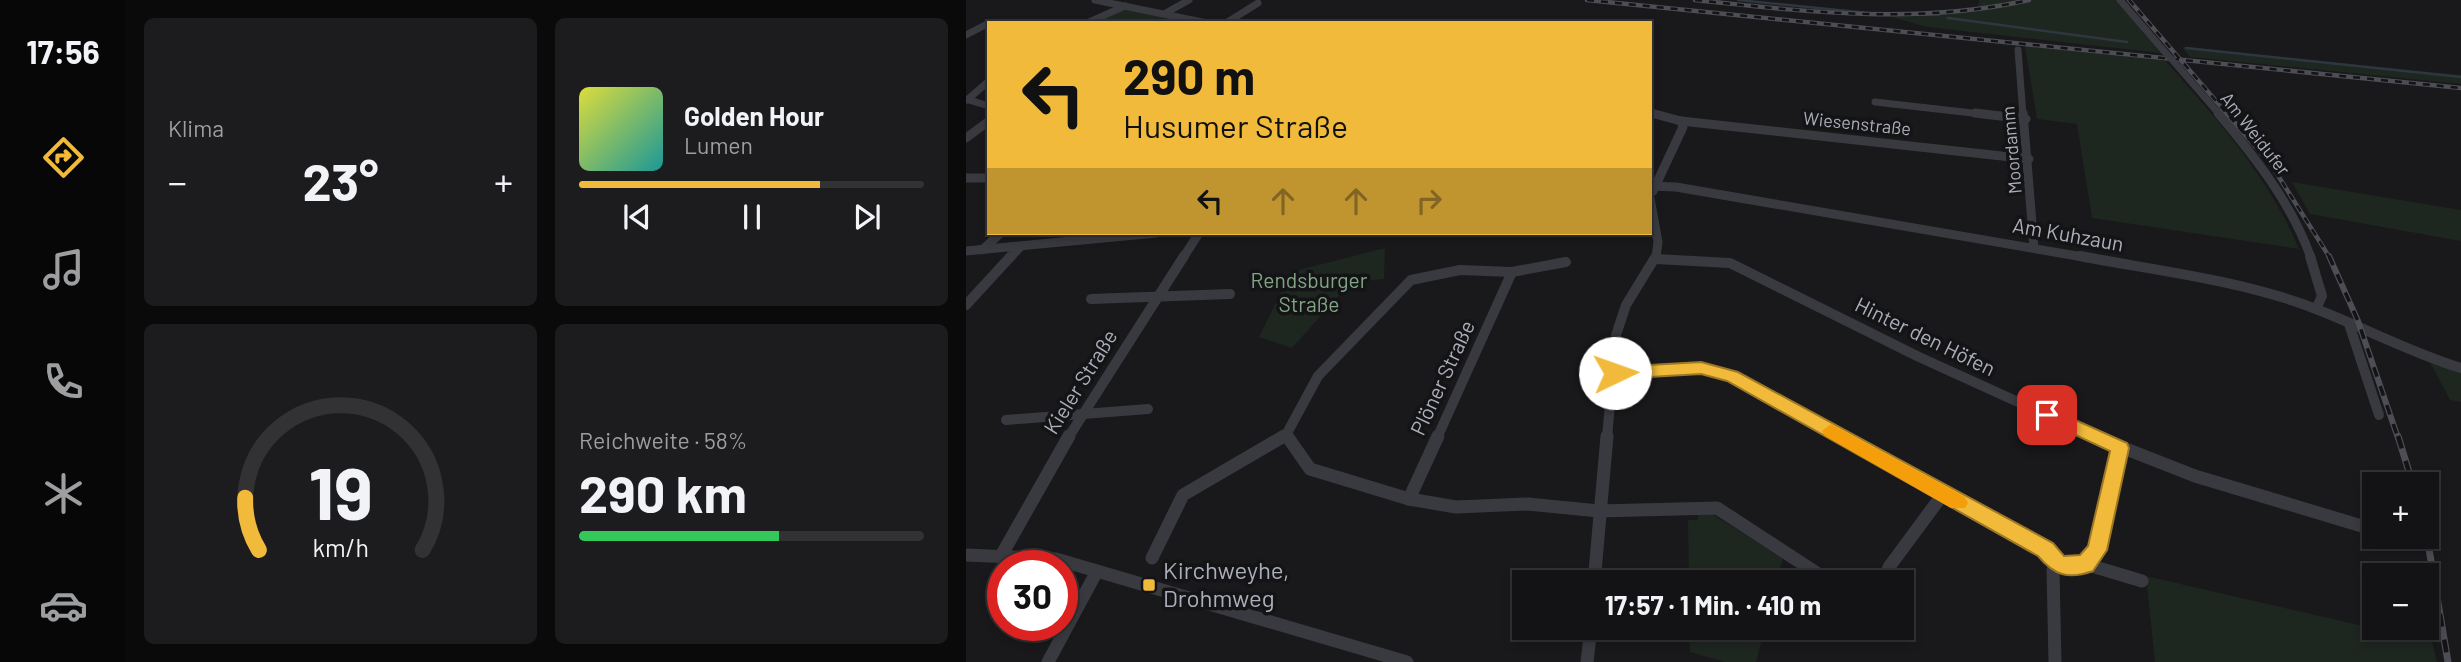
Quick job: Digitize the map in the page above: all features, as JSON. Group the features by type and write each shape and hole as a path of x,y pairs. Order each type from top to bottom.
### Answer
{"street":[{"path":"1095,0 1197,21"},
{"path":"1164,14 1189,0"},
{"name":"Am Weidufer","path":"2120,0 2255,160 2292,216 2303,237 2322,296 2316,309"},
{"path":"1229,21 1258,2"},
{"path":"1091,21 1125,6"},
{"path":"1175,21 1181,18"},
{"path":"966,34 987,24"},
{"name":"Moordamm","path":"2018,50 2026,120 2034,248"},
{"path":"967,99 987,83"},
{"path":"967,99 987,105"},
{"path":"1875,103 2026,120"},
{"name":"Wiesenstraße","path":"1652,114 1681,121 2029,159"},
{"path":"1653,186 1683,127 1681,121"},
{"path":"966,138 987,122"},
{"path":"975,131 987,131"},
{"path":"966,178 987,178"},
{"name":"Am Kuhzaun","path":"1653,186 2034,248 2256,290 2316,309 2424,357 2461,368"},
{"path":"1595,570 1615,373 1616,335 1620,316 1656,258 1658,242 1652,208"},
{"path":"982,250 999,235"},
{"path":"966,251 1137,235"},
{"name":"Kieler Straße","path":"1004,550 1082,414 1198,235"},
{"path":"966,305 1020,247"},
{"name":"Hinter den Höfen","path":"1656,258 1730,263 1919,357 2120,448 2195,476 2362,526"},
{"path":"1152,558 1183,495 1286,435 1318,376 1411,280 1460,271 1512,272 1566,262"},
{"name":"Plöner Straße","path":"1409,499 1512,272"},
{"path":"1091,299 1230,294"},
{"path":"2349,324 2379,415"},
{"path":"1615,373 1701,368 1732,377 2046,549 2059,565"},
{"path":"1006,420 1148,409"},
{"path":"1286,435 1310,469 1409,499 1456,507 1528,504 1599,511 1717,508 1812,570"},
{"path":"2085,564 2097,550 2120,448"},
{"path":"1888,570 1942,494"},
{"path":"966,555 987,556"},
{"path":"2055,662 2053,570 2059,565 2085,564 2142,581"},
{"path":"1078,567 1139,581 1401,661"},
{"path":"1048,662 1096,573"},
{"path":"1587,662 1590,640"}],"green space":[{"path":"1979,0 2123,0 2151,30 2142,31 2161,53 1927,27 1881,14 1937,14 1978,9"},
{"path":"1124,8 1177,19 1173,21 1095,21"},
{"path":"2025,46 2165,60 2240,149 2273,198 2299,249 2092,218 2077,124 2037,119"},
{"path":"2182,47 2461,75 2461,84 2190,57"},
{"path":"2292,182 2461,210 2461,241 2310,214"},
{"name":"Rendsburger Straße","path":"1385,248 1384,279 1351,282 1292,348 1259,337 1291,272"},
{"path":"2430,362 2461,370 2461,402 2450,400"},
{"path":"1698,514 1712,514 1783,558 1780,570 1689,570 1688,520 1698,520"},
{"path":"2146,576 2362,625 2362,640 2432,640 2437,662 2155,662"},
{"path":"1690,640 1762,640 1756,662 1725,662 1690,652"}],"waterway":[{"path":"1738,0 1868,13 1939,15"},
{"path":"1948,18 2127,42"},
{"path":"2186,48 2461,77"}],"railway":[{"path":"1587,0 2180,60"},
{"path":"1695,0 1862,14 1945,12 2029,0"},
{"path":"2129,0 2180,60"},
{"path":"2180,60 2461,88"},
{"path":"2180,60 2272,166 2330,257"},
{"path":"2330,257 2358,321 2398,438"},
{"path":"2398,436 2409,472"},
{"path":"2429,549 2448,662"}],"slow traffic":[{"path":"1831,431 1958,503"}],"place":[{"name":"Kirchweyhe, Drohmweg","path":"1149,585"}],"route":[{"path":"1615,373 1701,368 1732,377 2046,549 2059,565 2085,564 2097,550 2120,448 2047,415"}]}
